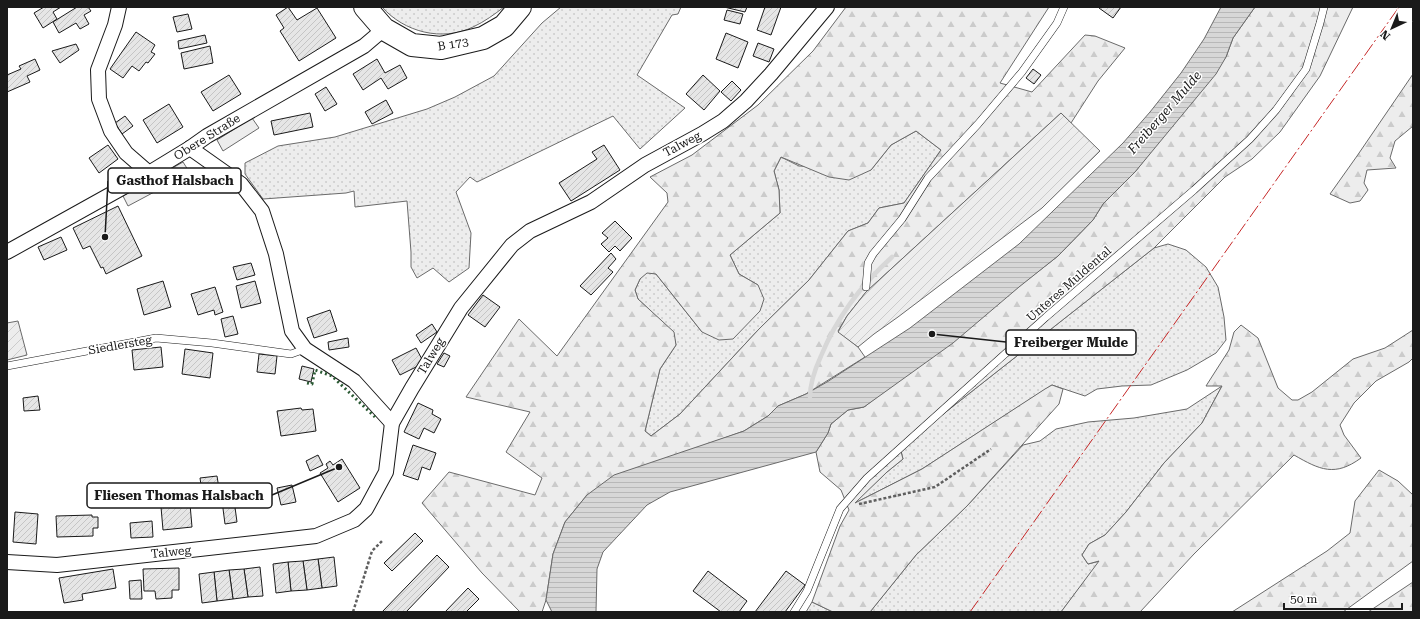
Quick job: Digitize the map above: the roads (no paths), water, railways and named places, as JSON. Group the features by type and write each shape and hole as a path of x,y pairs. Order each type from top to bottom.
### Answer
{"main road":[{"name":"B 173","path":"365,7 384,29 412,45 441,48 483,38 504,26 520,7"}],"street":[{"path":"119,7 115,25 98,70 99,99 111,131 126,153 149,173"},
{"name":"Talweg","path":"7,562 57,565 316,536 354,520 366,510 386,472 392,423 412,388 461,308 512,245 530,231 591,202 645,165 724,121 746,101 771,74 827,7"},
{"name":"Obere Straße","path":"7,252 149,173 207,136 364,46 384,29"},
{"path":"190,148 241,184 262,211 276,254 292,331 305,349 354,381 392,423"}],"lane":[{"path":"866,287 868,263 873,254 902,219 928,178 978,124 1022,72 1056,23 1064,7"},
{"name":"Unteres Muldental","path":"794,612 807,591 840,508 873,473 1046,317 1194,190 1250,139 1276,110 1306,69 1324,7"},
{"name":"Siedlersteg","path":"7,366 156,338 212,343 291,354 305,349"}],"water":[{"path":"1221,7 1255,7 1233,38 1226,57 1216,74 1135,172 1103,204 1093,220 1058,256 953,343 864,407 848,410 831,424 828,433 816,452 670,492 647,505 603,552 597,569 596,612 552,612 546,600 553,554 565,522 587,495 614,475 744,431 768,416 778,406 806,394 827,382 910,328 1019,244 1123,143 1181,73 1204,39"}],"waterway":[{"path":"810,397 815,371 834,328 860,290 892,257"}],"place":[{"name":"Gasthof Halsbach","path":"105,237"},
{"name":"Freiberger Mulde","path":"932,334"},
{"name":"Fliesen Thomas Halsbach","path":"339,467"}]}
